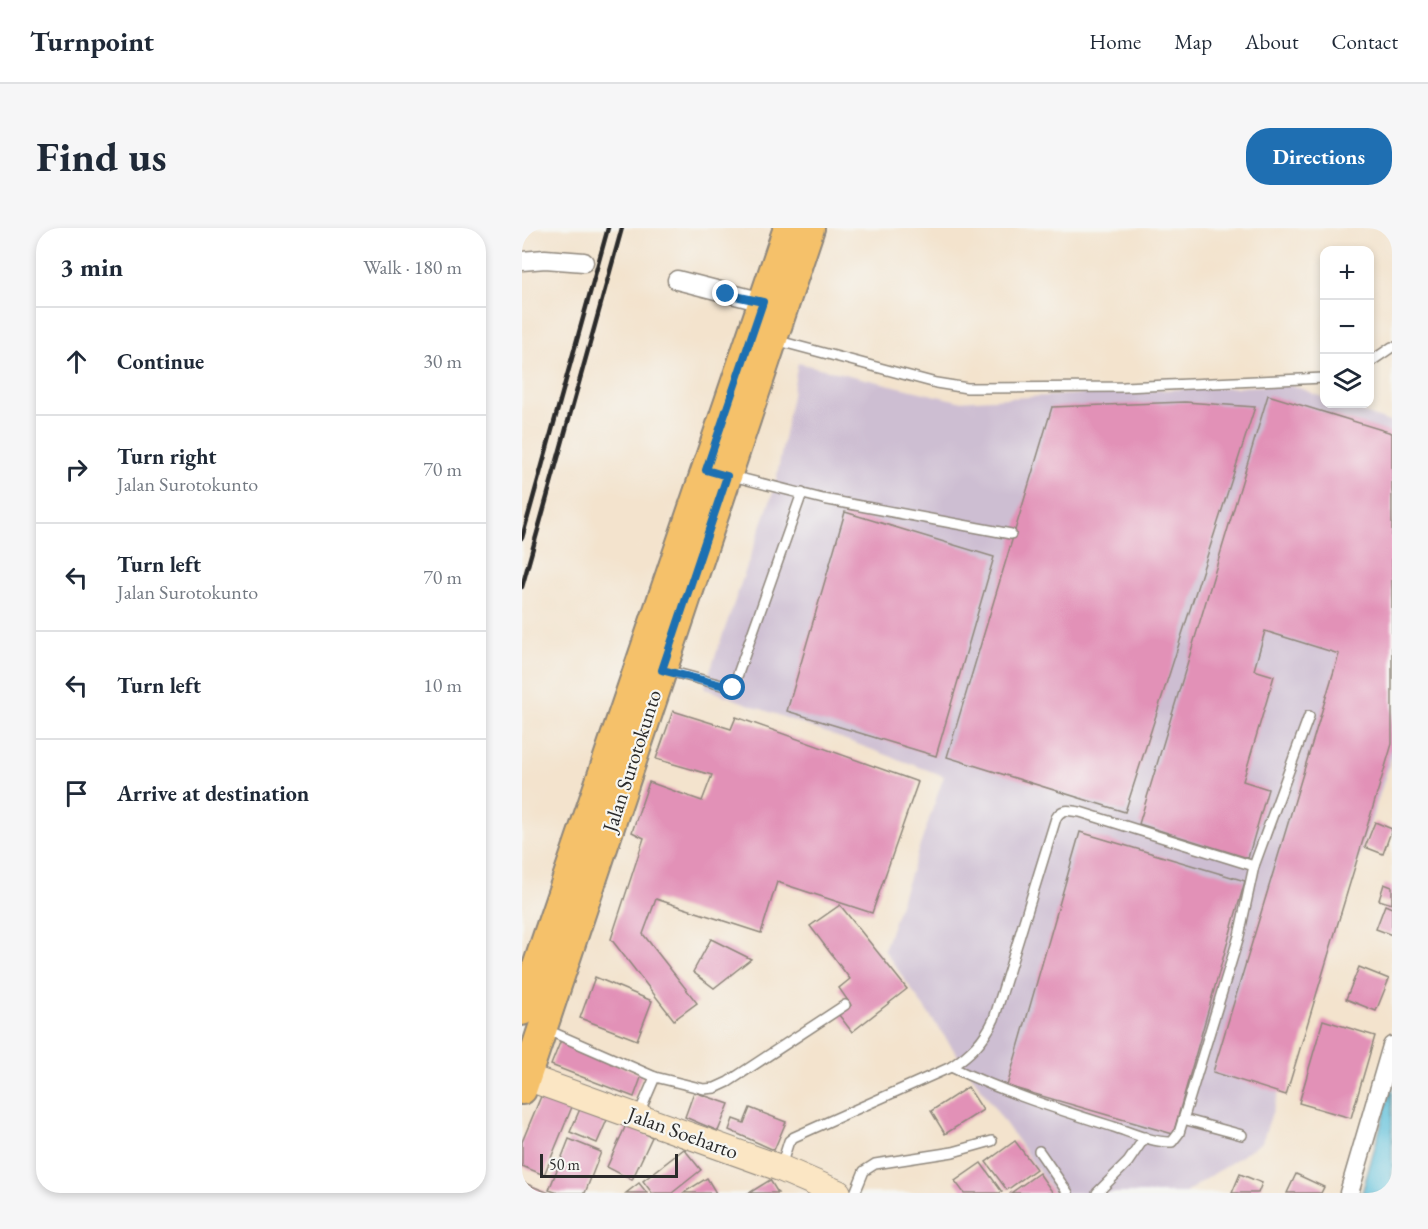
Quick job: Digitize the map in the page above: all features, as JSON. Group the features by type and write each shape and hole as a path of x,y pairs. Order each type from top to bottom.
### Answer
{"main road":[{"name":"Jalan Surotokunto","path":"532,1020 662,670 763,302 788,228"},
{"name":"Jalan Surotokunto","path":"524,1083 532,1020 717,472 773,339 810,228"}],"street":[{"path":"523,260 584,262"},
{"path":"677,280 763,302"},
{"path":"1349,1193 1392,1046"},
{"name":"Jalan Soeharto","path":"524,1083 638,1117 780,1168 838,1193"}],"lane":[{"path":"773,339 936,383 968,388 1124,387 1320,378"},
{"path":"1374,359 1392,347"},
{"path":"717,472 801,494 1011,534"},
{"path":"662,670 733,688 801,494"},
{"path":"951,1067 998,1089 1039,1104 1145,1137 1172,1142 1179,1133 1184,1119 1239,936 1254,866 1309,716"},
{"path":"780,1168 789,1141 794,1137 951,1067 986,1035 1060,811 1080,812 1254,866"},
{"path":"532,1020 655,1077 700,1089 715,1088 728,1082 845,1005"},
{"path":"638,1117 655,1077"},
{"path":"1184,1119 1242,1136"},
{"path":"1097,1193 1128,1162 1145,1137"},
{"path":"855,1193 864,1171 875,1164 952,1152 992,1141"},
{"path":"1039,1151 1068,1193"}],"shaded area":[{"path":"798,363 958,401 1292,385 1320,396 1320,408 1351,408 1392,423 1392,756 1262,1142 1185,1193 1054,1193 884,950 944,776 704,688 775,487"}],"water":[{"path":"1392,1086 1392,1193 1362,1193"}],"building":[{"path":"1268,395 1392,433 1392,744 1286,1095 1213,1072 1339,654 1265,631 1254,670 1274,676 1243,781 1268,789 1248,858 1139,824"},
{"path":"1185,402 1255,407 1125,812 947,757 1052,407"},
{"path":"845,512 994,557 936,756 787,711"},
{"path":"673,711 731,729 736,717 918,782 872,913 777,882 761,933 656,899 643,934 697,1003 674,1020 611,939 644,838 632,832 649,782 702,801 712,775 656,759"},
{"path":"1375,822 1392,829 1383,854 1365,847"},
{"path":"1080,832 1245,881 1173,1134 1007,1086"},
{"path":"1384,884 1392,887 1392,904 1379,900"},
{"path":"840,905 907,989 852,1032 839,1015 851,1005 839,988 850,979 810,926"},
{"path":"1385,905 1392,908 1392,935 1376,929"},
{"path":"711,939 751,959 714,988 693,972"},
{"path":"1359,967 1389,979 1376,1011 1346,999"},
{"path":"595,977 652,1001 637,1040 580,1018"},
{"path":"1323,1020 1375,1036 1351,1118 1299,1103"},
{"path":"561,1040 642,1075 634,1097 551,1065"},
{"path":"968,1087 983,1110 945,1134 931,1111"},
{"path":"694,1092 729,1104 718,1131 685,1117"},
{"path":"542,1094 572,1107 544,1175 522,1166 522,1142"},
{"path":"750,1108 786,1122 774,1150 729,1130 733,1119 744,1123"},
{"path":"580,1109 607,1120 597,1143 570,1132"},
{"path":"626,1125 652,1137 632,1180 607,1167"},
{"path":"569,1139 601,1152 585,1193 558,1193 549,1190"},
{"path":"1015,1141 1036,1169 1007,1190 986,1162"},
{"path":"684,1149 701,1170 672,1193 652,1193 643,1181"},
{"path":"981,1163 1002,1192 964,1193 955,1181"},
{"path":"1039,1173 1053,1193 1011,1193"},
{"path":"1240,1174 1262,1183 1258,1193 1232,1193"},
{"path":"1296,1174 1324,1187 1321,1193 1287,1193"},
{"path":"707,1178 716,1193 683,1193"},
{"path":"770,1180 778,1193 749,1193"},
{"path":"522,1182 549,1193 522,1193"},
{"path":"639,1183 647,1193 626,1193"}],"railway":[{"path":"522,538 608,228"},
{"path":"522,587 622,228"}],"route":[{"path":"726,294 763,302 706,470 727,476 662,670 733,688"}]}
